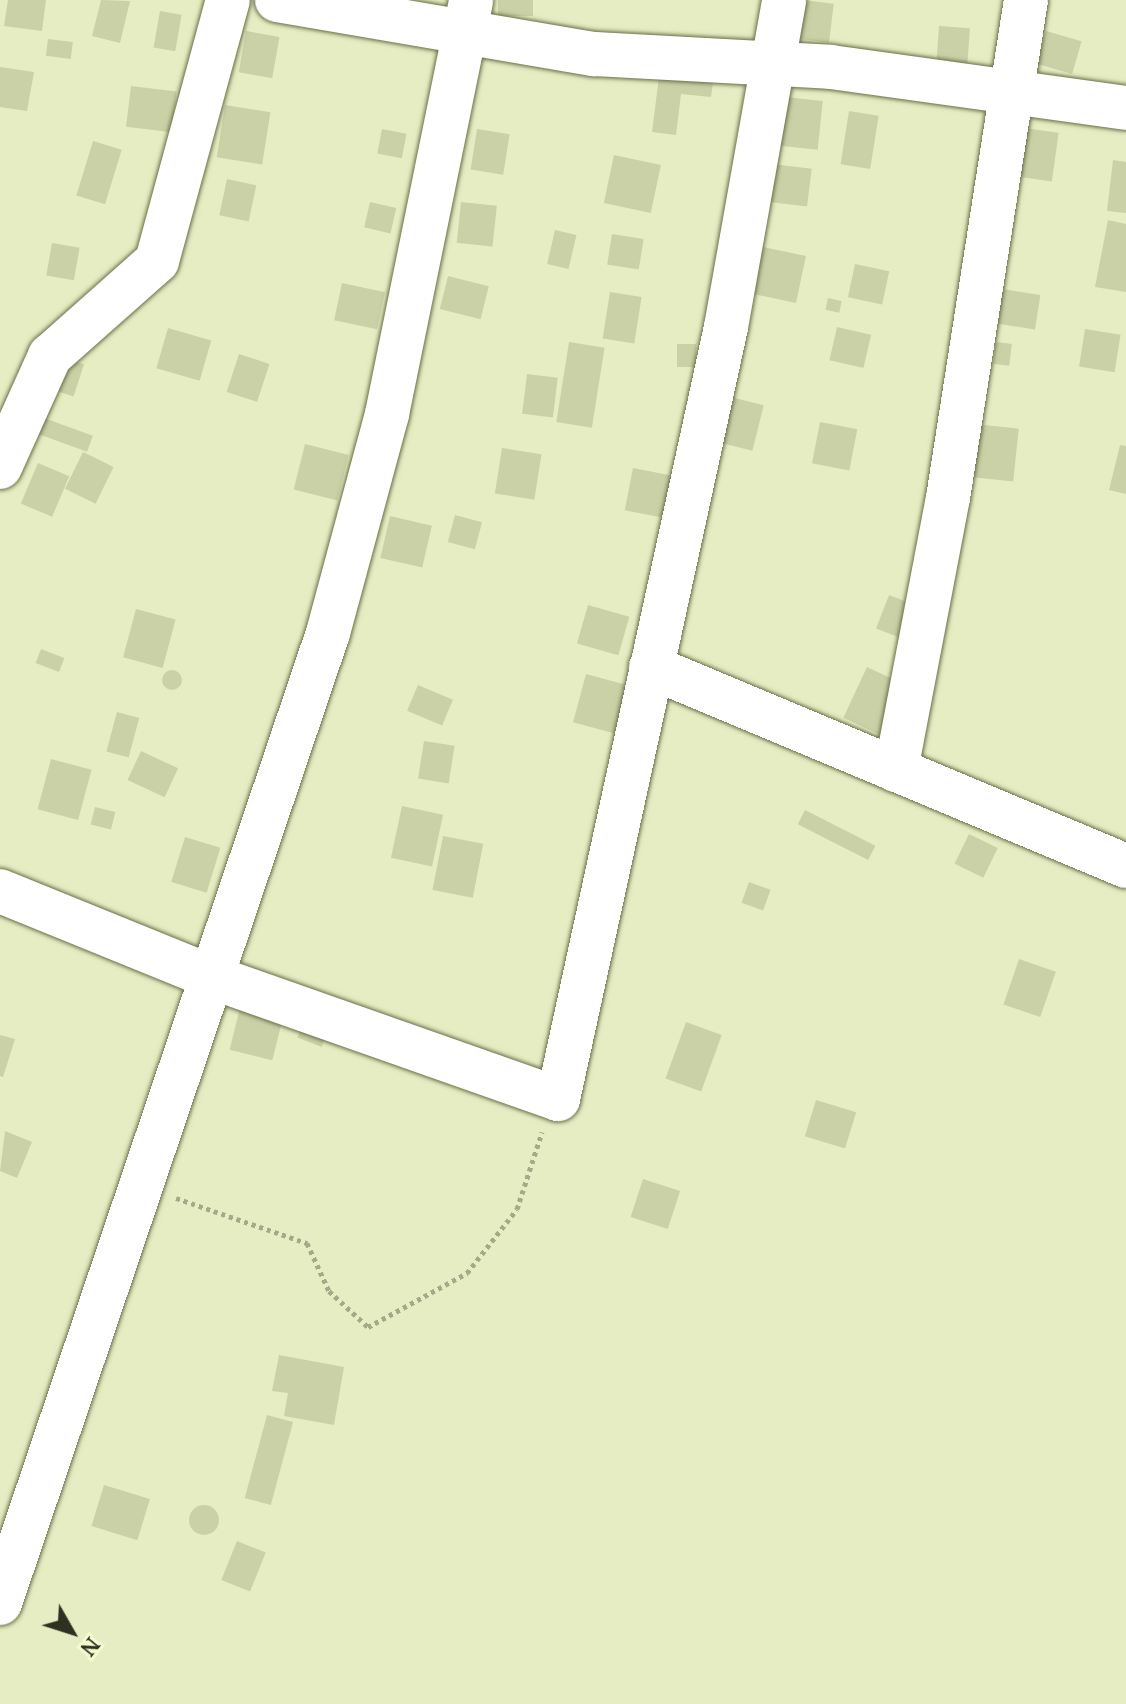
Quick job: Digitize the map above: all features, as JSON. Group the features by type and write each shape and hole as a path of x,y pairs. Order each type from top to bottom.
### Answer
{"street":[{"path":"0,467 50,356 157,261 228,0"},
{"path":"277,0 468,16 594,54 776,64 1009,90 1126,108"},
{"path":"13,907 558,1099 776,64 784,0"},
{"path":"896,770 948,498 1009,90 1026,0"},
{"path":"0,1603 136,1187 336,604 387,414 468,16"},
{"path":"651,667 1126,866"}],"path":[{"path":"136,1187 307,1243 329,1291 368,1327 467,1273 517,1209 529,1162 558,1099"}],"building":[{"path":"8,0 46,0 42,31 4,26"},
{"path":"101,0 130,1 120,43 92,36"},
{"path":"498,0 533,0 533,16 498,16"},
{"path":"803,0 834,4 829,42 798,39"},
{"path":"160,11 182,15 175,51 154,47"},
{"path":"939,26 970,28 967,67 936,65"},
{"path":"246,31 279,37 272,78 239,72"},
{"path":"1046,31 1082,41 1072,74 1037,64"},
{"path":"48,39 73,42 71,59 46,56"},
{"path":"0,67 34,72 27,111 0,107"},
{"path":"660,69 714,75 711,97 681,94 676,135 652,132"},
{"path":"131,86 177,92 172,132 126,127"},
{"path":"785,97 823,101 818,150 780,146"},
{"path":"225,105 270,112 262,165 217,157"},
{"path":"849,111 879,116 870,169 841,164"},
{"path":"1024,128 1059,133 1052,181 1017,177"},
{"path":"382,129 407,134 402,158 377,154"},
{"path":"477,129 510,134 503,175 471,169"},
{"path":"93,141 122,150 105,204 76,196"},
{"path":"614,155 661,165 651,213 604,203"},
{"path":"1113,160 1126,162 1126,213 1107,211"},
{"path":"772,164 812,169 807,207 767,202"},
{"path":"227,179 256,185 249,221 219,215"},
{"path":"370,202 396,208 390,233 364,227"},
{"path":"461,202 497,206 493,247 457,243"},
{"path":"1108,220 1126,224 1126,292 1095,287"},
{"path":"555,230 576,235 569,269 547,264"},
{"path":"612,234 644,239 639,270 607,265"},
{"path":"52,243 80,248 74,280 46,275"},
{"path":"759,246 806,256 796,303 749,293"},
{"path":"855,264 889,271 882,305 848,297"},
{"path":"448,276 489,286 481,319 440,309"},
{"path":"342,283 385,292 377,329 334,320"},
{"path":"996,288 1040,295 1035,330 991,323"},
{"path":"610,292 642,297 634,343 603,338"},
{"path":"828,298 842,301 839,313 826,310"},
{"path":"837,327 871,335 863,368 829,360"},
{"path":"168,328 211,340 200,381 156,368"},
{"path":"1085,329 1121,335 1115,372 1079,367"},
{"path":"569,342 605,348 592,428 556,422"},
{"path":"996,342 1012,344 1009,366 993,364"},
{"path":"677,344 696,344 696,367 677,367"},
{"path":"239,354 269,364 257,402 227,392"},
{"path":"65,358 84,364 74,397 54,390"},
{"path":"527,374 558,378 553,417 522,414"},
{"path":"723,395 764,405 752,451 712,441"},
{"path":"44,418 93,436 87,452 38,434"},
{"path":"820,422 857,429 849,470 812,463"},
{"path":"974,424 1019,429 1013,481 968,477"},
{"path":"305,444 349,455 337,500 294,490"},
{"path":"1120,445 1126,446 1126,494 1109,490"},
{"path":"502,448 542,454 534,500 495,493"},
{"path":"83,452 114,467 96,504 65,489"},
{"path":"38,463 69,476 52,517 21,504"},
{"path":"633,468 675,476 667,518 625,510"},
{"path":"455,515 482,522 475,549 448,542"},
{"path":"390,516 432,526 422,568 380,558"},
{"path":"889,595 921,607 908,641 876,629"},
{"path":"588,605 629,617 618,655 577,643"},
{"path":"136,609 176,620 163,668 123,657"},
{"path":"41,649 64,658 59,672 36,663"},
{"path":"867,667 905,685 881,736 843,718"},
{"path":"172,670 179,673 182,680 179,687 172,690 165,687 162,680 165,673"},
{"path":"586,674 631,686 618,734 573,722"},
{"path":"418,685 453,700 442,726 407,711"},
{"path":"117,712 139,718 129,758 106,752"},
{"path":"424,741 455,746 449,783 418,779"},
{"path":"141,751 178,768 165,797 127,780"},
{"path":"51,759 92,770 78,820 38,809"},
{"path":"402,806 443,815 432,867 391,858"},
{"path":"95,807 115,812 111,830 91,824"},
{"path":"805,810 875,846 868,860 798,824"},
{"path":"969,834 998,848 983,878 955,864"},
{"path":"443,836 483,844 473,898 433,890"},
{"path":"185,837 220,848 207,893 171,882"},
{"path":"749,882 771,890 763,911 741,903"},
{"path":"1019,959 1056,972 1040,1017 1003,1004"},
{"path":"240,1008 283,1019 272,1060 230,1050"},
{"path":"305,1018 329,1027 322,1047 297,1038"},
{"path":"686,1022 722,1035 701,1091 665,1078"},
{"path":"0,1035 15,1039 3,1077 0,1076"},
{"path":"816,1100 856,1112 845,1149 805,1136"},
{"path":"5,1131 32,1142 17,1178 0,1171"},
{"path":"643,1179 680,1191 668,1229 631,1217"},
{"path":"279,1355 344,1367 334,1425 284,1416 288,1393 272,1391"},
{"path":"267,1415 293,1422 271,1505 245,1498"},
{"path":"104,1485 150,1499 137,1540 91,1526"},
{"path":"204,1505 215,1509 219,1520 215,1531 204,1535 193,1531 189,1520 193,1509"},
{"path":"237,1541 266,1553 250,1592 221,1580"}]}
